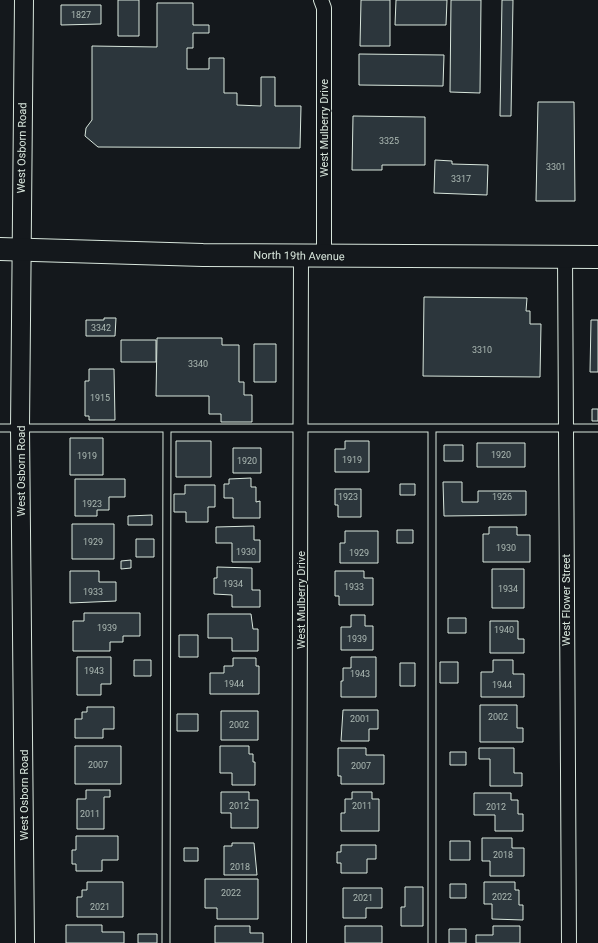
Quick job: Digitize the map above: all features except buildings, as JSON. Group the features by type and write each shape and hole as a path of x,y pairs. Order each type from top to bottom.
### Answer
{"main road":[{"name":"North 19th Avenue","path":"10,249 170,255 324,257 598,257"}],"street":[{"name":"West Osborn Road","path":"24,0 10,249 20,428 25,943"},
{"name":"West Mulberry Drive","path":"321,0 324,8 324,257"},
{"name":"West Mulberry Drive","path":"299,943 302,428 301,256"},
{"name":"West Flower Street","path":"565,257 569,943"}],"lane":[{"path":"0,428 302,428 432,430 598,428"},
{"path":"166,943 167,428"},
{"path":"432,430 432,943"}]}
